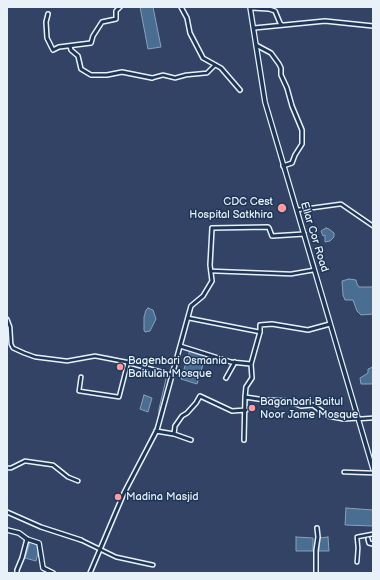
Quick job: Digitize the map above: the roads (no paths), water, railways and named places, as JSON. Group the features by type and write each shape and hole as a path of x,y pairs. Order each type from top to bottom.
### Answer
{"main road":[{"name":"Ellar Cor Road","path":"251,8 265,102 373,469"},
{"path":"7,530 19,533 39,544 43,568 53,573"}],"street":[{"path":"48,14 46,22 47,38 53,50 58,47 91,43 93,36 102,22 116,19 116,11 120,7"},
{"path":"181,7 187,18 190,33 203,58 221,68 240,90"},
{"path":"251,8 269,9 275,11 282,25"},
{"path":"254,28 325,21 373,26"},
{"path":"256,45 271,53 279,64 281,68 281,75 302,130 302,144 292,163 283,166"},
{"path":"70,46 71,50 78,56 81,69 91,74 107,75 122,72 152,78 163,75 175,78 186,75 207,73 215,65"},
{"path":"296,210 341,204 373,226"},
{"path":"90,573 124,493 156,431 191,306 203,296 212,281 210,265 212,228 268,227 272,236 304,234"},
{"path":"211,271 290,274 314,270"},
{"path":"187,318 260,332"},
{"path":"7,319 10,327 12,348 24,353 67,361 95,356 128,362 172,376"},
{"path":"244,440 246,387 252,378 251,364 260,332 260,325 264,323 308,330 330,324"},
{"path":"180,346 234,362 251,364"},
{"path":"81,378 79,391 119,397 128,362"},
{"path":"226,378 234,362"},
{"path":"174,434 176,426 182,416 187,413 196,403 200,396 232,411 246,410"},
{"path":"245,397 265,400 289,400 301,406 313,405 328,416 344,419 373,418"},
{"path":"156,431 174,434 191,440"},
{"path":"7,468 11,468 25,461 53,465 68,477 78,481"},
{"path":"344,472 373,473"},
{"path":"7,512 41,527 81,540 116,557 153,565"},
{"path":"316,573 317,528"},
{"path":"357,562 357,537 373,534"},
{"path":"17,573 16,570 22,558 28,539"},
{"path":"368,539 369,543 373,544"}],"water":[{"path":"140,7 153,7 161,47 148,49"},
{"path":"326,228 334,233 334,237 330,241 325,242 325,235 323,236 321,231"},
{"path":"349,279 356,280 359,287 373,287 373,314 361,315 357,311 353,300 345,300 342,281"},
{"path":"148,308 153,310 156,319 150,331 145,332 144,317"},
{"path":"190,350 206,355 197,384 181,379"},
{"path":"373,367 373,384 361,384 360,378 368,373 368,369"},
{"path":"144,395 152,398 148,412 140,409"},
{"path":"346,508 373,510 373,526 345,525"},
{"path":"296,537 313,538 313,551 296,551"},
{"path":"328,537 329,551 319,551 319,538"},
{"path":"30,542 40,545 36,561 25,558"}],"waterway":[{"path":"98,355 107,357"},
{"path":"108,356 171,373"},
{"path":"62,359 69,359"},
{"path":"159,418 159,409 166,379"},
{"path":"131,477 158,421"},
{"path":"50,463 58,466 72,477"},
{"path":"95,557 98,550"}],"place":[{"name":"CDC Cest Hospital Satkhira","path":"282,208"},
{"name":"Bagenbari Osmania Baitulah Mosque","path":"120,367"},
{"name":"Baganbari Baitul Noor Jame Mosque","path":"252,408"},
{"name":"Madina Masjid","path":"118,497"}]}
